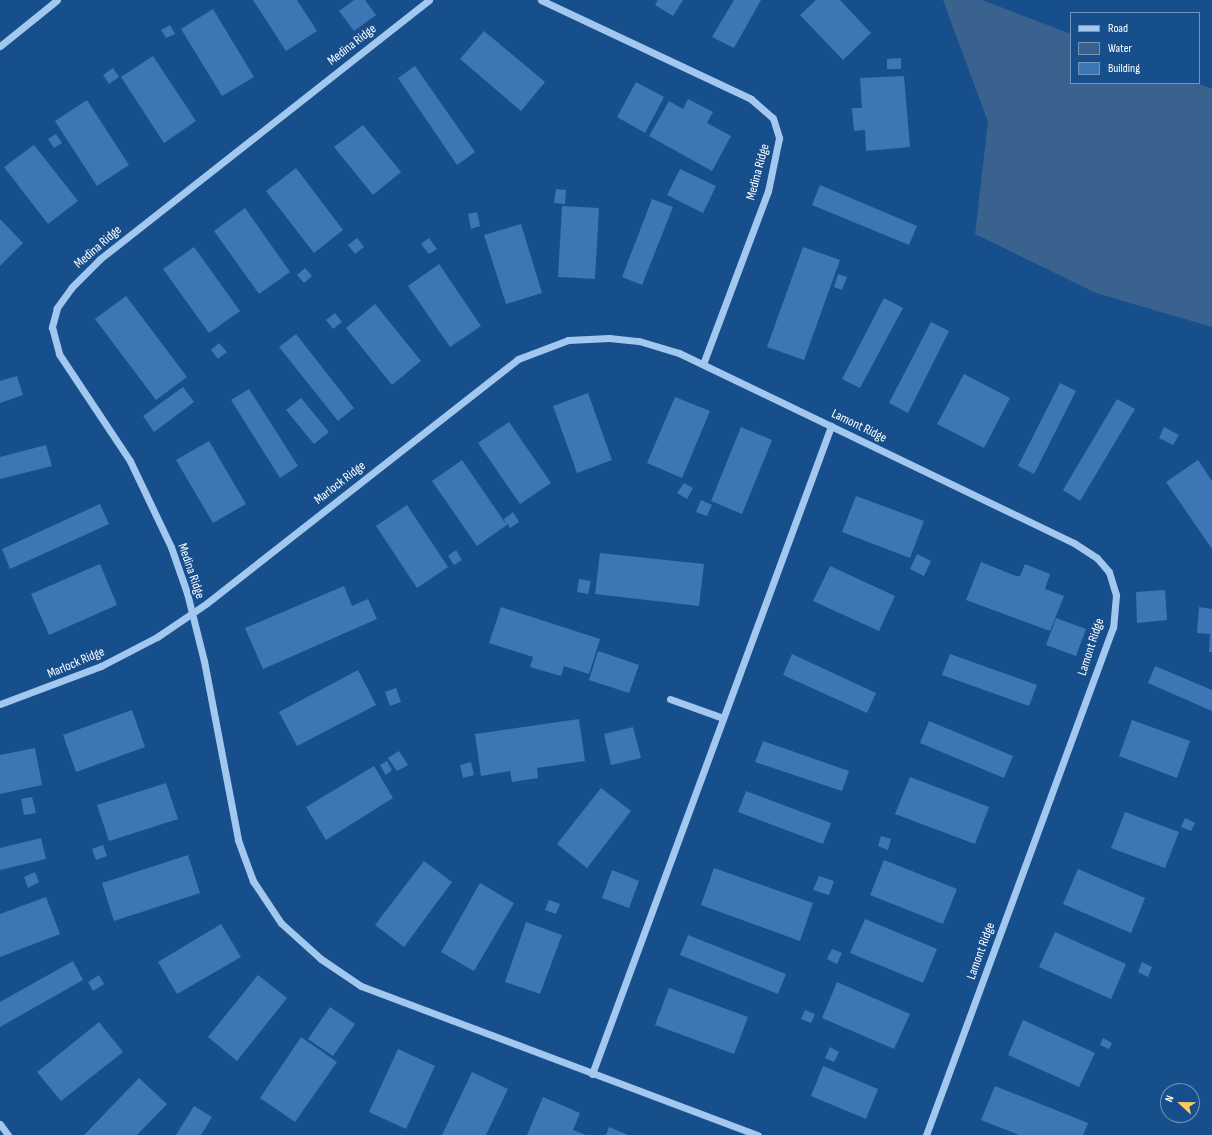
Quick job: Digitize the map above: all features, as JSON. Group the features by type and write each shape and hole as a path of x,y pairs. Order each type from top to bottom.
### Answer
{"street":[{"path":"0,46 57,0"},
{"name":"Medina Ridge","path":"429,0 100,259 72,287 56,308 52,328 60,354 130,461 170,547 192,613 217,719 238,840 253,881 281,923 321,959 361,986 592,1074 758,1135"},
{"name":"Medina Ridge","path":"541,0 751,99 773,118 779,138 768,191 703,364"},
{"name":"Marlock Ridge","path":"0,704 101,666 157,638 192,613 518,359 568,340 608,338 639,341 703,364"},
{"name":"Lamont Ridge","path":"703,364 1074,543 1097,558 1109,572 1116,595 1113,627 926,1135"},
{"path":"592,1074 831,426"},
{"path":"670,698 723,718"},
{"path":"0,1124 8,1135"}],"water":[{"path":"943,0 982,0 1070,34 1070,84 1200,84 1212,89 1212,327 1096,293 975,234 988,122"}],"building":[{"path":"253,0 297,0 317,31 286,51"},
{"path":"354,0 365,0 376,15 354,31 339,11"},
{"path":"658,0 683,0 673,16 655,5"},
{"path":"734,0 761,0 734,48 712,37"},
{"path":"816,0 840,0 871,33 843,60 800,15"},
{"path":"213,9 254,77 222,96 181,29"},
{"path":"170,25 175,34 166,38 161,30"},
{"path":"484,31 545,82 521,111 460,59"},
{"path":"153,56 196,121 164,143 121,77"},
{"path":"901,58 901,69 887,69 887,59"},
{"path":"415,66 475,152 457,165 398,78"},
{"path":"113,68 119,77 109,84 103,75"},
{"path":"904,76 910,147 866,151 865,130 854,131 852,108 862,108 860,78"},
{"path":"636,82 664,97 645,133 617,117"},
{"path":"688,99 713,112 707,123 731,136 712,171 649,136 669,101 683,109"},
{"path":"87,100 129,165 97,186 55,121"},
{"path":"363,125 401,172 373,195 334,147"},
{"path":"56,134 62,143 54,148 48,139"},
{"path":"34,145 78,201 48,224 4,167"},
{"path":"296,168 343,230 314,253 266,191"},
{"path":"680,169 716,186 703,213 667,195"},
{"path":"820,185 917,226 909,245 812,205"},
{"path":"556,189 566,190 565,204 554,203"},
{"path":"652,199 673,207 642,285 622,277"},
{"path":"562,206 599,208 595,279 558,277"},
{"path":"245,208 290,272 259,294 214,231"},
{"path":"477,212 480,226 471,229 468,214"},
{"path":"0,219 23,243 0,266"},
{"path":"521,224 542,293 506,304 484,235"},
{"path":"357,238 364,247 355,254 348,245"},
{"path":"429,238 437,249 429,254 421,244"},
{"path":"194,247 240,311 209,333 163,269"},
{"path":"803,247 840,260 804,360 767,347"},
{"path":"439,264 481,326 450,347 408,286"},
{"path":"305,268 312,276 304,283 297,275"},
{"path":"838,274 847,277 842,290 834,287"},
{"path":"126,296 187,377 156,400 95,319"},
{"path":"884,298 903,308 860,388 842,379"},
{"path":"375,304 421,361 392,385 346,328"},
{"path":"335,313 342,322 333,329 326,320"},
{"path":"931,322 949,331 908,413 889,403"},
{"path":"296,334 354,408 338,421 279,347"},
{"path":"219,343 227,352 218,359 211,350"},
{"path":"964,374 1010,398 984,448 937,424"},
{"path":"17,376 23,395 0,403 0,381"},
{"path":"1060,383 1076,391 1034,474 1018,466"},
{"path":"183,387 194,402 154,432 143,416"},
{"path":"249,389 298,466 280,478 231,400"},
{"path":"588,393 612,460 577,473 553,406"},
{"path":"675,397 710,411 682,478 647,463"},
{"path":"301,398 329,432 314,444 286,410"},
{"path":"1117,399 1135,409 1080,501 1063,490"},
{"path":"509,422 551,483 520,504 478,443"},
{"path":"741,427 772,440 742,514 711,501"},
{"path":"1164,427 1179,435 1173,445 1159,438"},
{"path":"209,441 246,504 213,523 176,460"},
{"path":"46,445 52,466 0,479 0,457"},
{"path":"462,460 506,524 504,519 513,512 519,522 510,528 508,524 477,546 432,481"},
{"path":"1198,460 1212,481 1212,549 1166,482"},
{"path":"684,483 693,488 687,499 677,493"},
{"path":"856,496 924,521 910,558 842,532"},
{"path":"701,500 712,505 707,516 696,512"},
{"path":"100,504 109,524 10,569 2,549"},
{"path":"407,505 448,567 417,588 376,526"},
{"path":"456,550 462,560 454,565 448,556"},
{"path":"600,553 704,564 699,606 595,594"},
{"path":"917,554 931,561 924,576 910,569"},
{"path":"981,562 1016,576 1020,576 1025,564 1050,574 1045,589 1064,596 1050,631 966,600"},
{"path":"100,564 117,605 49,635 31,594"},
{"path":"830,566 895,596 879,631 813,601"},
{"path":"579,579 591,581 588,594 577,592"},
{"path":"344,586 352,606 368,599 377,619 263,669 245,628"},
{"path":"1165,590 1167,620 1137,623 1136,592"},
{"path":"501,607 600,639 589,674 564,666 561,676 530,667 533,657 489,643"},
{"path":"1199,607 1212,609 1212,652 1209,652 1210,634 1197,633"},
{"path":"1056,618 1086,629 1076,656 1046,645"},
{"path":"598,651 639,665 629,693 589,680"},
{"path":"792,654 876,693 867,713 783,675"},
{"path":"950,654 1037,685 1029,706 942,675"},
{"path":"1155,666 1212,690 1212,711 1148,683"},
{"path":"358,670 376,705 297,746 279,712"},
{"path":"396,688 401,702 390,706 385,692"},
{"path":"132,710 145,747 76,772 63,735"},
{"path":"579,719 585,761 537,768 538,778 512,782 510,771 481,776 475,734"},
{"path":"1132,720 1190,741 1177,778 1119,756"},
{"path":"929,721 1013,756 1004,778 920,743"},
{"path":"633,727 641,758 611,765 604,734"},
{"path":"763,741 849,771 842,791 755,762"},
{"path":"35,748 42,785 0,794 0,755"},
{"path":"399,751 408,765 397,771 388,758"},
{"path":"387,761 392,770 386,775 380,765"},
{"path":"471,762 474,775 463,778 460,765"},
{"path":"374,766 393,798 326,840 306,807"},
{"path":"910,777 989,807 975,844 895,814"},
{"path":"166,783 178,819 109,841 97,805"},
{"path":"601,788 631,811 587,868 557,844"},
{"path":"746,791 831,823 823,844 738,812"},
{"path":"32,797 36,813 24,815 21,799"},
{"path":"1125,812 1179,832 1165,868 1111,848"},
{"path":"1185,818 1195,823 1191,831 1181,827"},
{"path":"881,836 891,839 888,850 878,846"},
{"path":"41,838 46,859 0,870 0,848"},
{"path":"103,845 107,856 96,860 92,849"},
{"path":"188,855 200,893 114,921 102,883"},
{"path":"884,860 957,889 943,924 870,895"},
{"path":"424,861 452,882 404,947 375,925"},
{"path":"714,868 813,903 800,941 701,905"},
{"path":"1078,869 1145,898 1131,933 1063,904"},
{"path":"612,870 639,881 629,908 602,898"},
{"path":"35,872 39,882 28,888 24,877"},
{"path":"819,876 834,881 829,895 813,890"},
{"path":"480,883 514,903 474,971 441,952"},
{"path":"46,897 60,934 0,957 0,914"},
{"path":"549,900 560,904 556,914 545,910"},
{"path":"865,919 937,949 923,983 850,953"},
{"path":"526,922 562,935 540,994 505,982"},
{"path":"221,924 241,957 177,994 158,962"},
{"path":"1055,932 1126,964 1111,999 1039,967"},
{"path":"688,935 786,974 778,994 680,955"},
{"path":"832,949 842,953 837,964 827,959"},
{"path":"73,961 83,980 0,1027 0,1002"},
{"path":"1142,962 1152,967 1148,977 1138,972"},
{"path":"99,975 104,984 93,991 88,982"},
{"path":"258,975 287,998 237,1061 208,1037"},
{"path":"837,982 910,1014 894,1049 822,1018"},
{"path":"669,988 748,1017 734,1054 655,1025"},
{"path":"330,1007 355,1024 333,1056 308,1039"},
{"path":"805,1010 815,1014 811,1023 801,1019"},
{"path":"1023,1020 1095,1053 1079,1087 1008,1055"},
{"path":"99,1022 123,1052 61,1101 37,1072"},
{"path":"301,1037 337,1062 295,1122 260,1098"},
{"path":"1103,1038 1112,1043 1109,1049 1100,1045"},
{"path":"830,1047 839,1052 834,1062 825,1058"},
{"path":"398,1049 435,1066 406,1129 369,1112"},
{"path":"823,1066 878,1089 866,1119 811,1096"},
{"path":"472,1072 508,1089 486,1135 442,1135"},
{"path":"139,1078 167,1104 137,1135 84,1135"},
{"path":"995,1086 1088,1123 1083,1135 1019,1135 981,1120"},
{"path":"543,1097 580,1113 573,1130 586,1135 527,1135"},
{"path":"194,1106 212,1117 201,1135 176,1135"},
{"path":"609,1127 628,1135 606,1135"}]}
